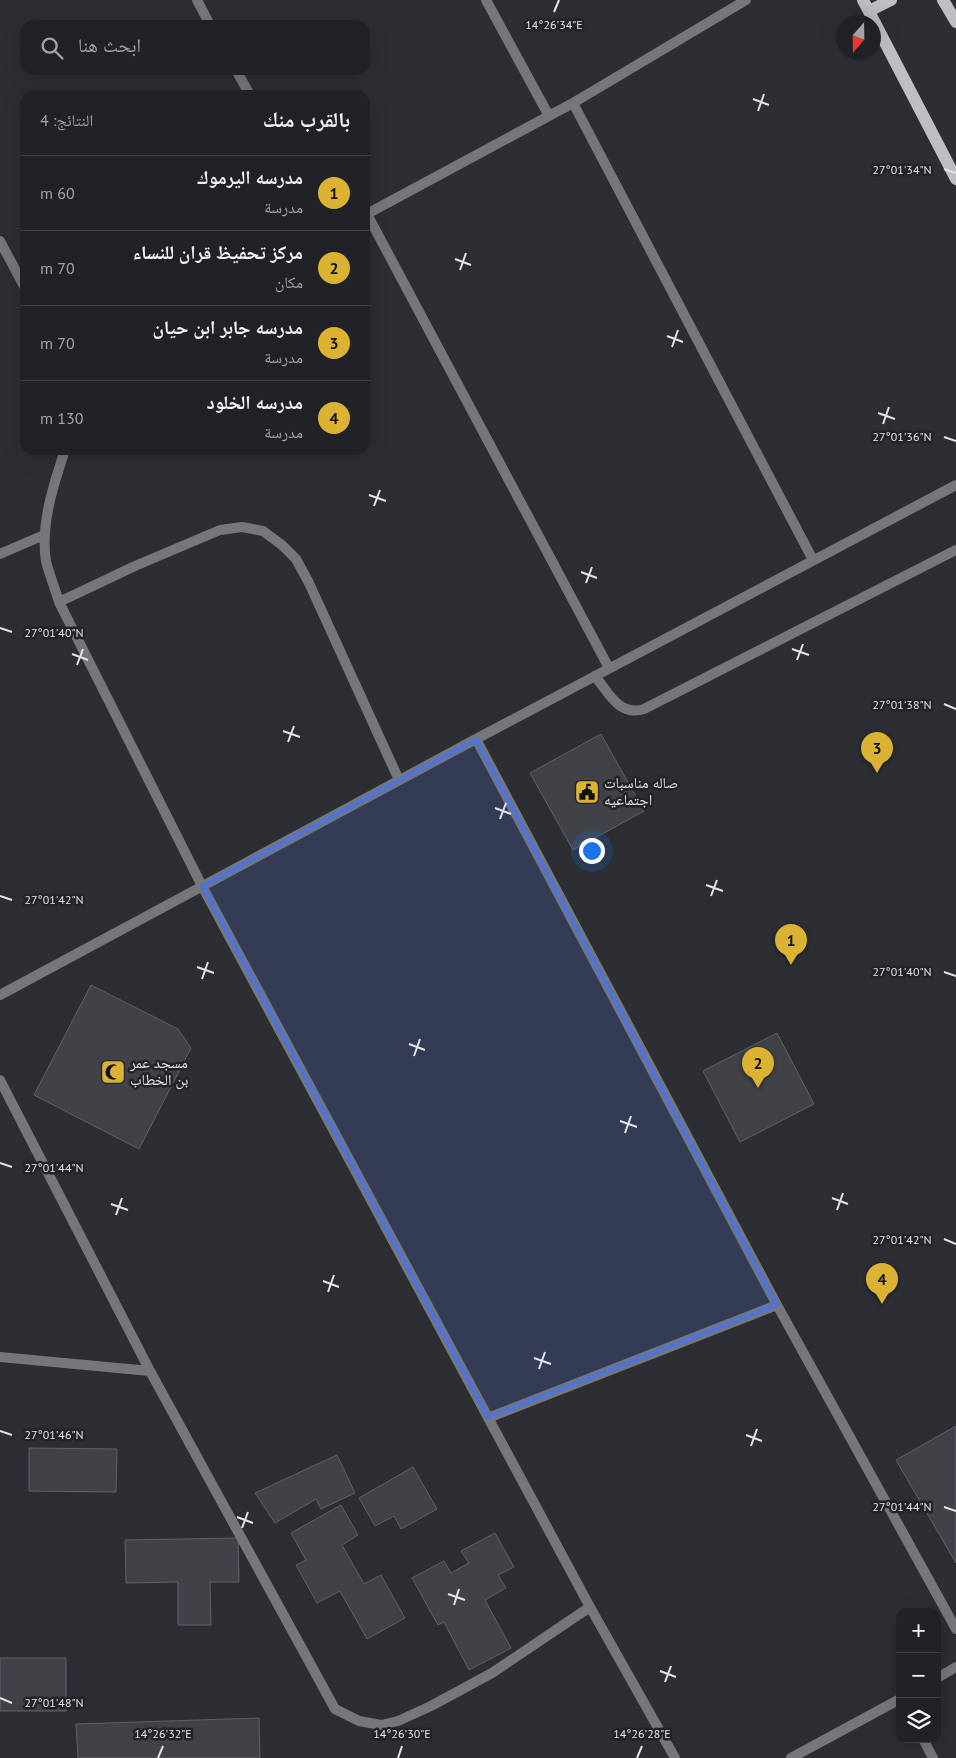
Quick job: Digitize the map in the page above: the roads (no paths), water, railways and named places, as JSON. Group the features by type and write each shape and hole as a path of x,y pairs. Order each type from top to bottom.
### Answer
{"main road":[{"path":"890,0 866,5 956,179"},
{"path":"944,0 956,22"}],"street":[{"path":"196,0 207,20"},
{"path":"486,0 548,116"},
{"path":"370,213 573,103 746,0"},
{"path":"239,75 247,90"},
{"path":"573,103 813,560"},
{"path":"370,222 609,668"},
{"path":"0,241 20,279"},
{"path":"63,455 55,479 44,535 46,561 59,602 202,886 590,1607 675,1758"},
{"path":"0,995 399,780 956,485"},
{"path":"59,602 135,566 220,530 242,527 263,531 282,545 296,559 309,583 399,780"},
{"path":"0,554 44,535"},
{"path":"595,676 622,709 637,711 644,709 956,550"},
{"path":"476,739 777,1305 956,1629"},
{"path":"0,1080 150,1371 336,1709 359,1722 381,1725 398,1721 431,1706 492,1673 590,1607"},
{"path":"488,1418 777,1305"},
{"path":"0,1357 150,1371"},
{"path":"941,1676 956,1667"},
{"path":"791,1758 896,1701"},
{"path":"925,1743 933,1758"}],"place":[{"name":"مدرسه جابر ابن حيان","path":"877,773"},
{"name":"صاله مناسبات اجتماعيه","path":"587,792"},
{"name":"مدرسه اليرموك","path":"791,965"},
{"name":"مسجد عمر بن الخطاب","path":"113,1072"},
{"name":"مركز تحفيظ قران للنساء","path":"758,1088"},
{"name":"مدرسه الخلود","path":"882,1304"}]}
